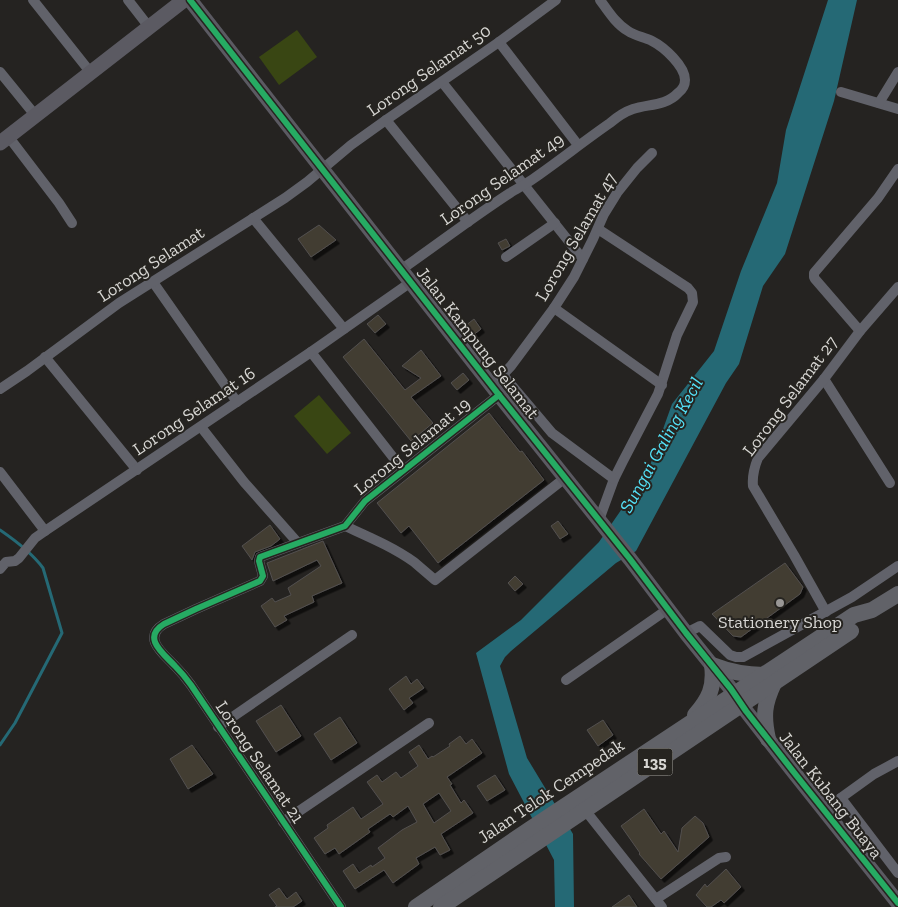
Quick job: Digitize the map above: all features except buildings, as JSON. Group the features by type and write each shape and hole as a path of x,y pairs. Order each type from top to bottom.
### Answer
{"main road":[{"name":"135","path":"738,699 860,624 872,610 898,594"},
{"path":"687,724 700,710 710,693 714,677 712,665 738,673 769,679 769,693 764,715 768,739"},
{"name":"Jalan Telok Cempedak","path":"416,907 566,814 687,724 738,699"},
{"name":"Jalan Telok Cempedak","path":"566,814 585,810 738,699"},
{"name":"Jalan Telok Cempedak","path":"441,907 533,835"}],"street":[{"path":"33,0 91,73"},
{"path":"128,0 149,27"},
{"path":"72,223 59,202 4,140 184,0"},
{"name":"Jalan Kampung Selamat","path":"190,0 738,699"},
{"name":"Lorong Selamat 50","path":"322,169 351,145 556,0"},
{"name":"Lorong Selamat 49","path":"402,270 468,222 533,179 620,115 642,107 669,101 683,88 685,82 681,68 665,50 658,44 627,31 612,17 600,0"},
{"path":"499,42 578,145"},
{"path":"0,72 35,116"},
{"path":"879,103 898,72"},
{"path":"442,82 584,259"},
{"path":"841,92 898,109"},
{"path":"386,120 468,222"},
{"name":"Lorong Selamat 47","path":"496,390 503,374 554,308 574,277 604,214 637,168 652,153"},
{"path":"860,330 815,279 814,273 878,198 898,168"},
{"name":"Lorong Selamat","path":"0,389 119,304 285,198 322,169"},
{"path":"253,218 344,329"},
{"path":"506,257 555,223"},
{"path":"598,229 688,288 692,293 693,302 677,336 662,385 614,480 603,525"},
{"path":"153,282 237,402"},
{"name":"Lorong Selamat 16","path":"0,569 6,562 15,561 35,538 45,531 201,427 411,282"},
{"name":"Lorong Selamat 27","path":"826,612 753,486 754,467 758,458 824,379 860,330 898,287"},
{"path":"554,308 662,385"},
{"path":"311,352 403,470"},
{"path":"45,357 137,470"},
{"path":"503,374 552,434 614,480"},
{"path":"824,379 890,484"},
{"name":"Lorong Selamat 19","path":"345,526 365,501 496,390"},
{"path":"201,427 244,482 298,543 345,526 391,548 414,562 435,580 565,478"},
{"path":"0,472 45,531"},
{"name":"Lorong Selamat 21","path":"298,543 260,557 259,561 263,576 260,582 164,624 155,632 154,636 156,646 181,672 341,907"},
{"path":"686,633 700,626 730,655 736,658 743,657 852,597 898,566"},
{"path":"566,680 668,609"},
{"path":"218,727 352,635"},
{"name":"Jalan Kubang Buaya","path":"738,699 898,903"},
{"path":"283,822 429,723"},
{"path":"824,810 874,774 898,761"},
{"path":"841,798 898,872"},
{"path":"585,810 659,903 719,858 726,857"}],"green space":[{"path":"297,30 317,57 279,85 259,57"},
{"path":"319,395 351,433 327,454 294,416"}],"water":[{"name":"Sungai Galing Kecil","path":"828,0 857,0 834,101 785,254 763,286 739,364 726,383 636,551 616,563 511,651 500,666 527,758 573,834 574,907 555,907 554,860 509,774 476,653 521,620 599,542 648,471 672,404 714,351 741,271 777,183 786,130"}],"waterway":[{"path":"0,530 34,557 43,568 62,633 15,723 0,745"}],"cycle path":[{"path":"190,0 898,903"},
{"path":"341,907 191,685 157,646 154,635 157,629 164,624 260,581 263,576 259,561 260,557 345,526 365,501 499,395"}],"place":[{"name":"Stationery Shop","path":"780,603"}]}
